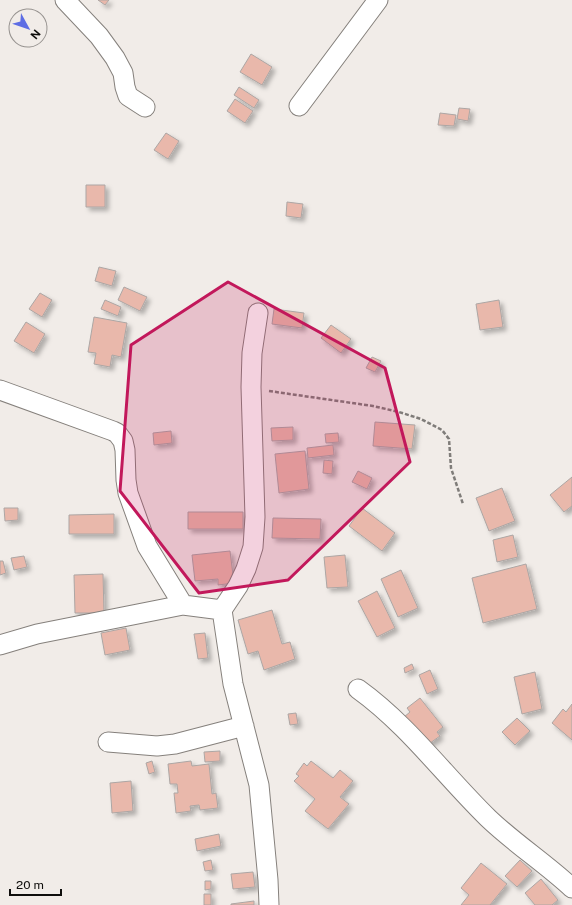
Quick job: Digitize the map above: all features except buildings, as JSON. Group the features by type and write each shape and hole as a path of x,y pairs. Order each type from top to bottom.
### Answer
{"street":[{"path":"65,0 100,36 116,58 123,73 125,88 128,96 145,107"},
{"path":"299,106 378,0"},
{"path":"258,313 252,353 251,387 255,517 253,547 246,569 238,586 222,610 233,684 259,786 269,905"},
{"path":"0,390 113,431 121,437 125,450 128,493 147,546 183,605"},
{"path":"0,645 37,634 183,605 222,610"},
{"path":"358,689 383,708 470,800 501,830 572,888"},
{"path":"108,742 157,746 175,744 244,726"}],"path":[{"path":"251,387 298,396 373,406 421,419 442,430 449,439 451,468 463,504"}],"highlighted area":[{"path":"228,282 385,368 410,462 288,580 199,593 120,491 131,345"}]}
